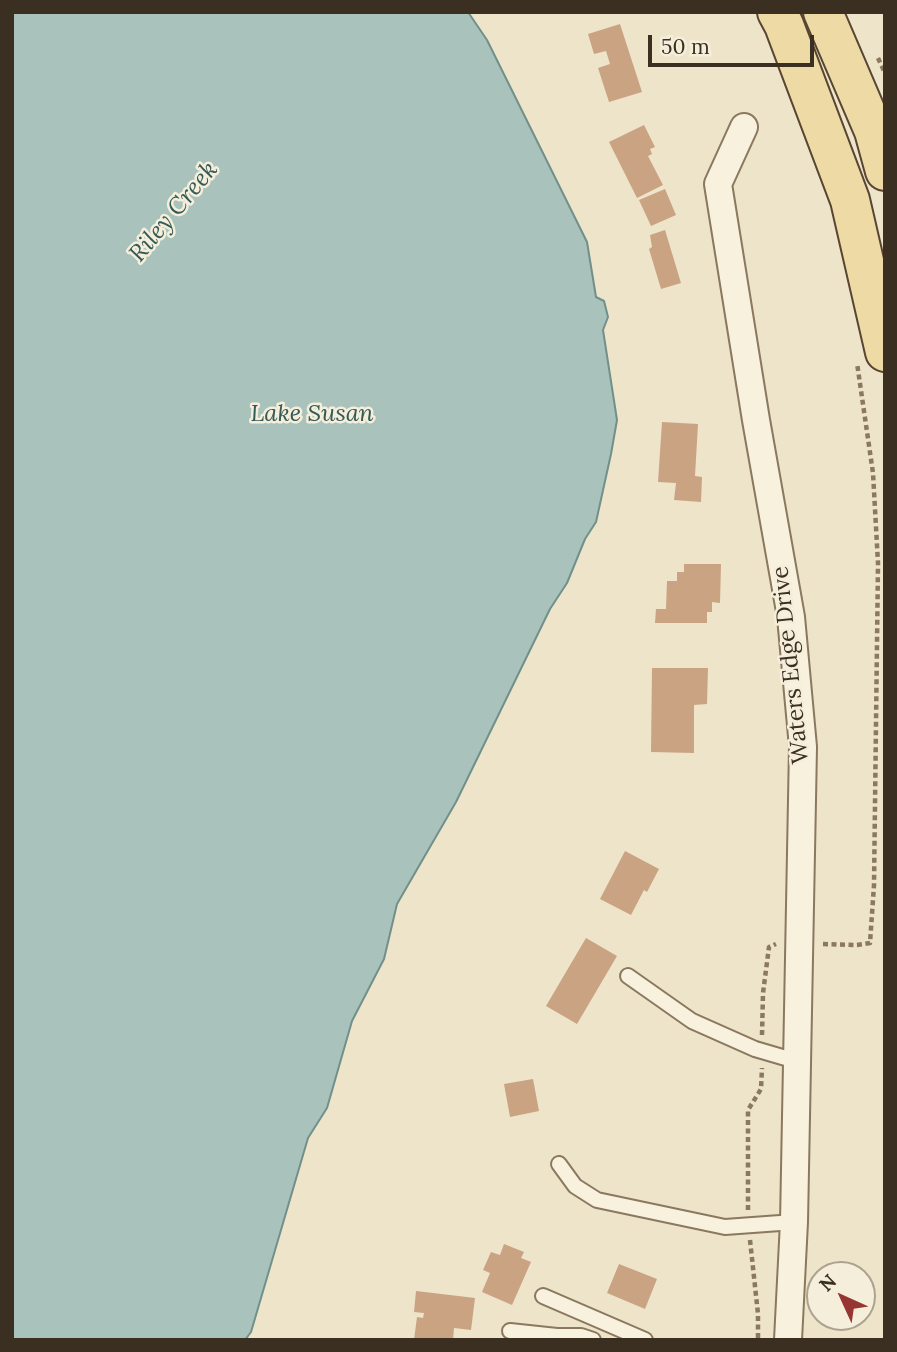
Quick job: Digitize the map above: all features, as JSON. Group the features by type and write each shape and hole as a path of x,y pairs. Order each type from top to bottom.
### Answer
{"main road":[{"path":"777,12 850,200 885,352"},
{"path":"823,12 874,131 885,171"}],"street":[{"name":"Waters Edge Drive","path":"744,127 718,184 790,617 803,747 794,1222 788,1340"}],"lane":[{"path":"628,976 692,1021 755,1049 796,1061"},
{"path":"559,1164 575,1186 597,1200 725,1227 794,1222"},
{"path":"543,1296 645,1340"},
{"path":"510,1331 581,1336 593,1340"}],"water":[{"name":"Lake Susan","path":"12,12 468,12 487,40 587,242 596,297 604,301 608,317 603,330 617,420 596,522 585,539 567,583 550,609 456,802 397,904 384,959 352,1021 327,1108 308,1138 251,1332 245,1340 12,1340"}],"building":[{"path":"620,24 642,92 609,102 598,68 610,64 606,51 594,54 588,34"},
{"path":"644,125 655,147 650,149 652,154 648,156 663,185 637,198 609,142"},
{"path":"665,189 676,215 651,226 639,200"},
{"path":"665,230 681,283 661,289 649,249 652,247 650,235"},
{"path":"662,422 698,424 695,476 702,477 701,502 674,500 676,483 658,482"},
{"path":"684,564 721,564 720,603 712,602 712,612 707,612 707,623 655,623 656,609 666,609 667,581 677,581 677,572 684,572"},
{"path":"652,668 708,668 707,704 694,705 694,753 651,752"},
{"path":"625,851 659,869 631,915 600,899"},
{"path":"586,938 617,956 577,1024 546,1006"},
{"path":"533,1079 539,1111 510,1117 504,1084"},
{"path":"504,1244 524,1252 521,1258 531,1262 512,1305 482,1292 490,1273 483,1270 491,1252 500,1255"},
{"path":"619,1264 657,1279 645,1309 607,1293"},
{"path":"416,1291 475,1298 471,1330 454,1328 453,1340 414,1340 417,1317 423,1318 424,1313 414,1312"}],"water label":[{"name":"Riley Creek","path":"174,212"}]}
